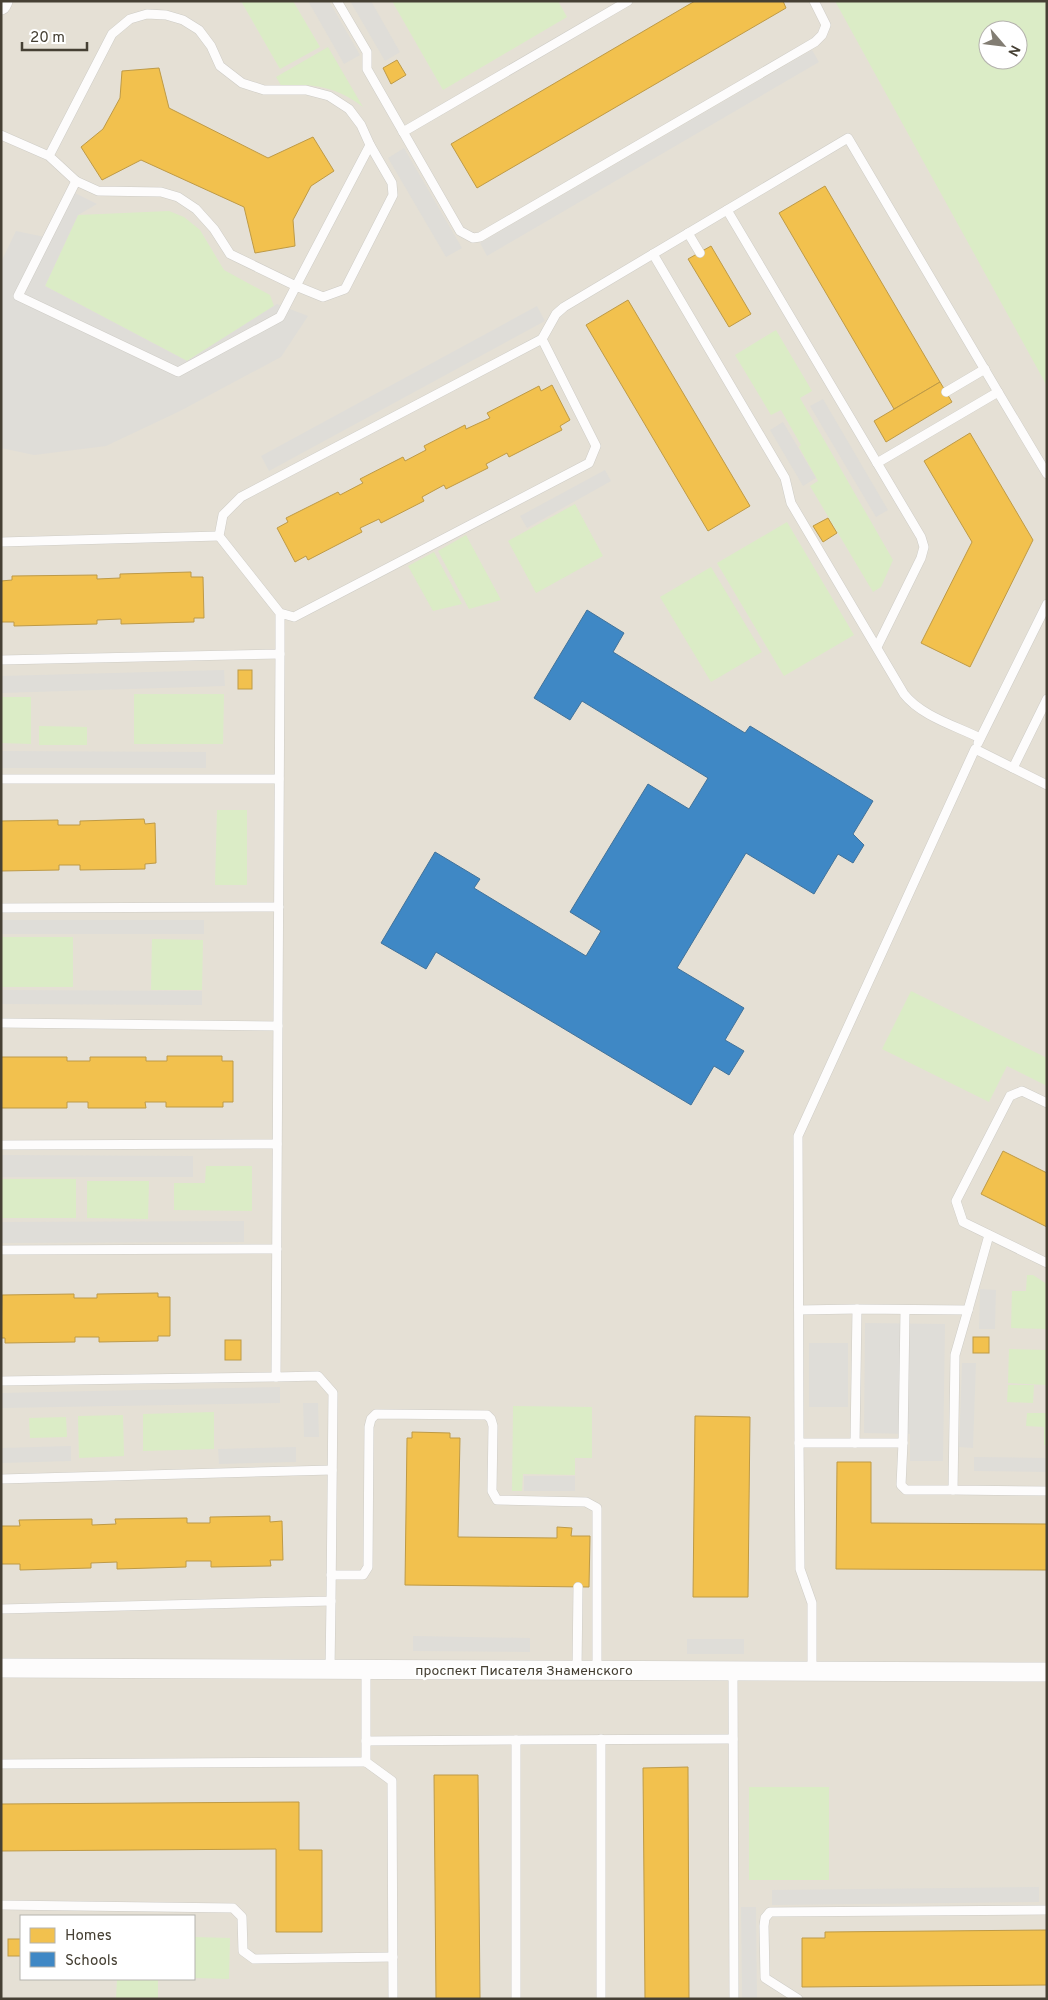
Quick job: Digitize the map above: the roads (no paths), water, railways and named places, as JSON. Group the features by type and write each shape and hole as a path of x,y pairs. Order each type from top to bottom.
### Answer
{"street":[{"path":"1,5 3,1"},
{"name":"проспект Писателя Знаменского","path":"1,1668 1047,1672"}],"lane":[{"path":"337,1 366,52 367,69 403,132 460,231 473,238 480,237 815,42 822,35 826,26 814,1"},
{"path":"403,132 628,1"},
{"path":"1,135 49,156 76,181 98,191 161,192 178,197 196,210 214,229 230,254 323,297 345,289 393,195 392,183 361,125 349,109 329,96 306,90 264,90 242,83 220,66 211,46 199,30 183,20 166,15 147,14 130,19 112,34 49,156"},
{"path":"542,339 596,446 590,463 294,617 280,613 219,536 223,515 240,497 542,339 556,314 564,307 848,138 1047,474"},
{"path":"76,181 18,296 178,372 280,317 370,145"},
{"path":"727,210 921,538 924,547 922,558 877,647"},
{"path":"688,233 700,252"},
{"path":"653,254 786,478 791,502 911,703 980,738"},
{"path":"946,392 985,369"},
{"path":"877,463 998,392"},
{"path":"1,542 219,536"},
{"path":"812,1671 812,1603 800,1569 798,1136 980,738 1047,604"},
{"path":"276,1377 280,613"},
{"path":"1,660 280,654"},
{"path":"1013,768 1047,699"},
{"path":"975,749 1047,785"},
{"path":"1,778 279,779"},
{"path":"1,908 279,907"},
{"path":"1,1023 278,1026"},
{"path":"1047,1103 1022,1091 1010,1096 956,1201 963,1222 1047,1263"},
{"path":"1,1145 277,1144"},
{"path":"953,1490 955,1355 989,1235"},
{"path":"1,1250 277,1249"},
{"path":"855,1443 857,1309"},
{"path":"799,1310 968,1310"},
{"path":"905,1311 901,1485 906,1490 1047,1491"},
{"path":"1,1380 318,1376 333,1392 330,1669"},
{"path":"331,1575 363,1575 368,1567 369,1427 371,1419 376,1414 487,1415 491,1419 493,1426 492,1491 497,1500 586,1502 598,1508 597,1670"},
{"path":"799,1443 903,1443"},
{"path":"1,1478 332,1470"},
{"path":"577,1670 578,1587"},
{"path":"1,1609 331,1601"},
{"path":"366,1669 366,1762"},
{"path":"733,1671 734,1999"},
{"path":"366,1741 733,1739"},
{"path":"516,1740 516,1999"},
{"path":"601,1740 601,1999"},
{"path":"1,1764 366,1762 392,1781 393,1999"},
{"path":"1,1905 233,1908 242,1917 243,1951 254,1959 393,1957"},
{"path":"798,1999 765,1978 764,1926 765,1918 770,1912 1047,1910"}]}
